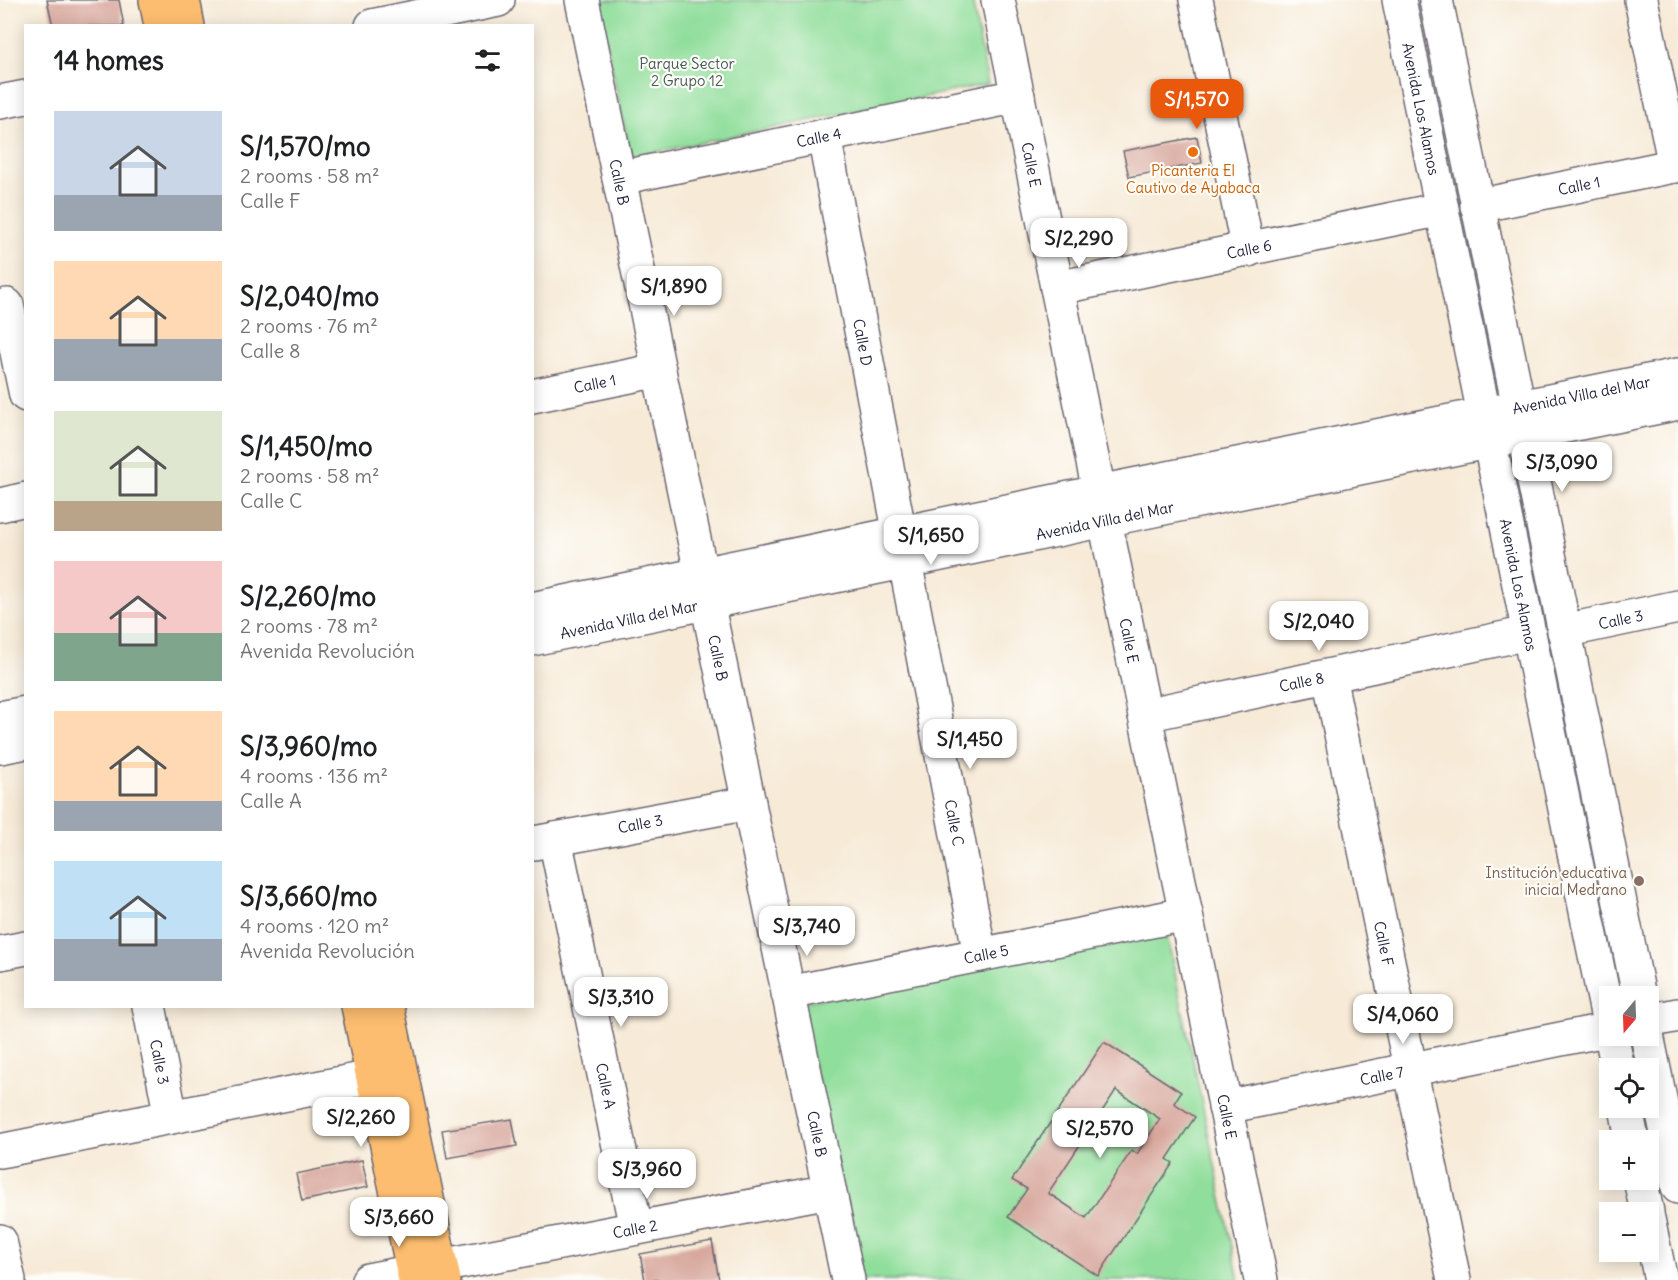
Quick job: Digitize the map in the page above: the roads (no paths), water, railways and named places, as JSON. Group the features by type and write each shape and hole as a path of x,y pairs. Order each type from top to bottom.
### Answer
{"main road":[{"path":"156,0 160,24"},
{"path":"183,0 188,24"},
{"path":"358,1008 372,1077 428,1274"},
{"path":"387,1008 428,1274"}],"street":[{"path":"384,24 498,0"},
{"name":"Calle B","path":"582,0 848,1280"},
{"name":"Calle E","path":"998,0 1261,1280"},
{"path":"1196,0 1248,250"},
{"name":"Avenida Los Alamos","path":"1399,0 1601,986"},
{"path":"1436,0 1637,986"},
{"path":"1641,0 1677,165"},
{"name":"Calle 4","path":"619,178 1018,96"},
{"path":"0,102 24,97"},
{"name":"Calle D","path":"824,136 902,548"},
{"name":"Calle 1","path":"1477,206 1677,165"},
{"name":"Calle 6","path":"1057,288 1443,208"},
{"path":"11,304 24,383"},
{"name":"Calle 1","path":"534,396 659,370"},
{"name":"Avenida Villa del Mar","path":"534,638 704,589 1521,421 1678,375"},
{"name":"Avenida Villa del Mar","path":"1521,421 1678,403"},
{"path":"0,505 24,499"},
{"name":"Calle C","path":"902,548 980,955"},
{"name":"Avenida Villa del Mar","path":"534,609 704,589"},
{"name":"Calle 3","path":"1564,631 1678,607"},
{"name":"Calle 8","path":"1145,715 1528,633"},
{"name":"Calle F","path":"1329,676 1454,1280"},
{"path":"0,718 24,713"},
{"path":"0,747 24,742"},
{"name":"Calle 3","path":"544,841 749,803"},
{"name":"Calle A","path":"544,841 636,1228"},
{"name":"Calle 5","path":"788,993 1186,914"},
{"path":"0,953 24,948"},
{"name":"Calle 3","path":"149,1008 171,1117"},
{"path":"1659,1019 1678,1015"},
{"name":"Calle 7","path":"1225,1107 1599,1031"},
{"path":"1649,1046 1678,1187"},
{"path":"0,1151 372,1077"},
{"name":"Calle 2","path":"428,1274 636,1228 829,1191"},
{"path":"0,1240 9,1280"},
{"path":"1657,1262 1661,1280"},
{"path":"368,1280 428,1274"}],"place":[{"name":"Picanteria El Cautivo de Ayabaca","path":"1193,152"},
{"name":"Institución educativa inicial Medrano","path":"1639,881"}],"park label":[{"name":"Parque Sector 2 Grupo 12","path":"687,72"}]}
